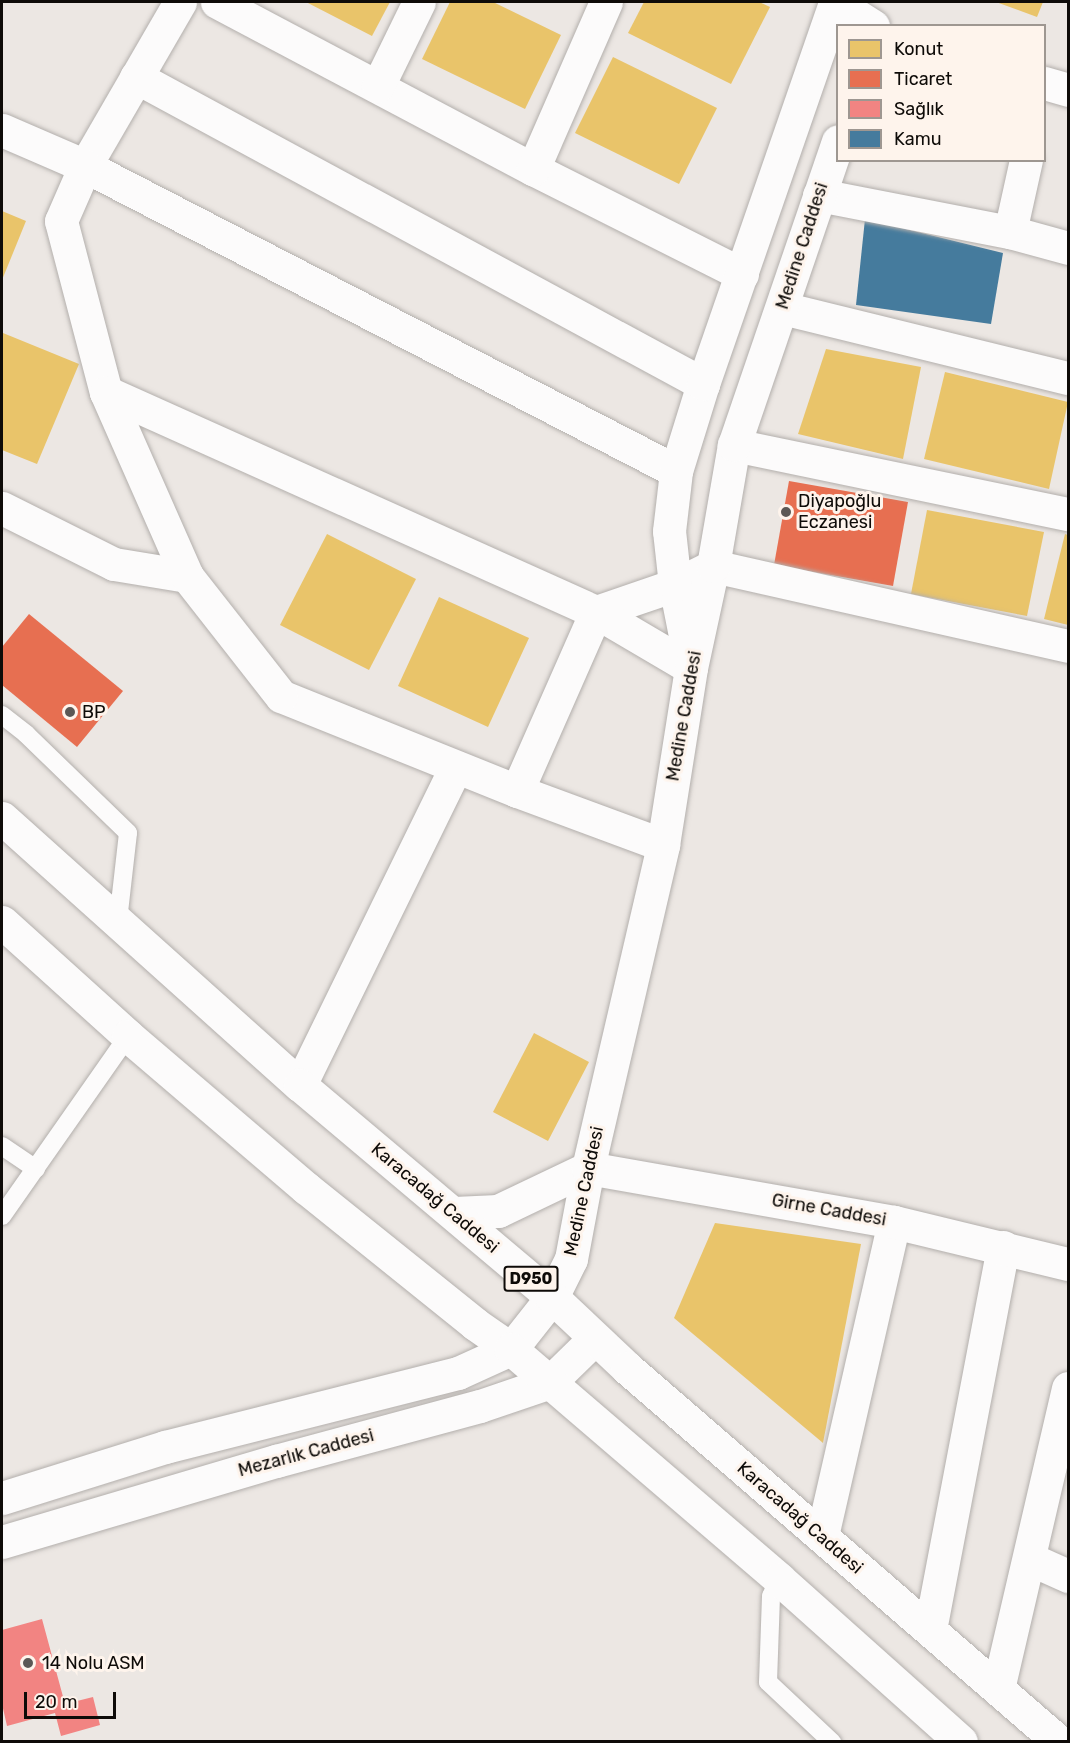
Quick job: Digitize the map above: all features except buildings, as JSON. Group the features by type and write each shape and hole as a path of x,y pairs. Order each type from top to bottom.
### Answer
{"main road":[{"path":"180,2 85,166 61,221 105,392 187,576 281,696 517,791 663,845"},
{"path":"217,2 534,169 742,274"},
{"path":"378,86 419,2"},
{"path":"534,169 606,2"},
{"path":"691,668 675,585 669,531 676,471 703,384 834,2 872,24"},
{"path":"876,24 886,2"},
{"path":"136,77 703,384"},
{"path":"1046,84 1068,90"},
{"path":"2,130 85,166 676,471"},
{"name":"Medine Caddesi","path":"552,1297 571,1260 588,1168 663,845 691,668 713,566 734,445 836,144"},
{"path":"1010,232 1026,162"},
{"path":"819,195 1010,232 1068,248"},
{"path":"782,308 1068,378"},
{"path":"105,392 596,612 691,668"},
{"path":"734,445 1068,514"},
{"path":"2,508 114,564 187,576"},
{"path":"517,791 596,612 675,585 713,566 1068,646"},
{"path":"300,1085 456,766"},
{"name":"Karacadağ Caddesi","path":"2,818 300,1085 552,1297 594,1339 1059,1742"},
{"path":"2,922 128,1036 306,1188 550,1382 779,1579 961,1742"},
{"path":"454,1213 498,1211 588,1168"},
{"name":"Girne Caddesi","path":"588,1168 894,1222 1068,1264"},
{"path":"822,1536 894,1222"},
{"path":"930,1630 1003,1247"},
{"path":"2,1498 165,1447 458,1373 511,1349 552,1297"},
{"name":"Mezarlık Caddesi","path":"2,1542 276,1461 480,1406 550,1382 594,1339"},
{"path":"999,1689 1068,1388"},
{"path":"1030,1559 1068,1576"}],"lane":[{"path":"2,716 26,734 128,833 118,921"},
{"path":"2,1216 128,1036"},
{"path":"2,1146 36,1168"},
{"path":"779,1579 771,1596 768,1682 832,1742"}],"place":[{"name":"Diyapoğlu Eczanesi","path":"786,512"},
{"name":"BP","path":"70,712"},
{"name":"14 Nolu ASM","path":"28,1663"}]}
